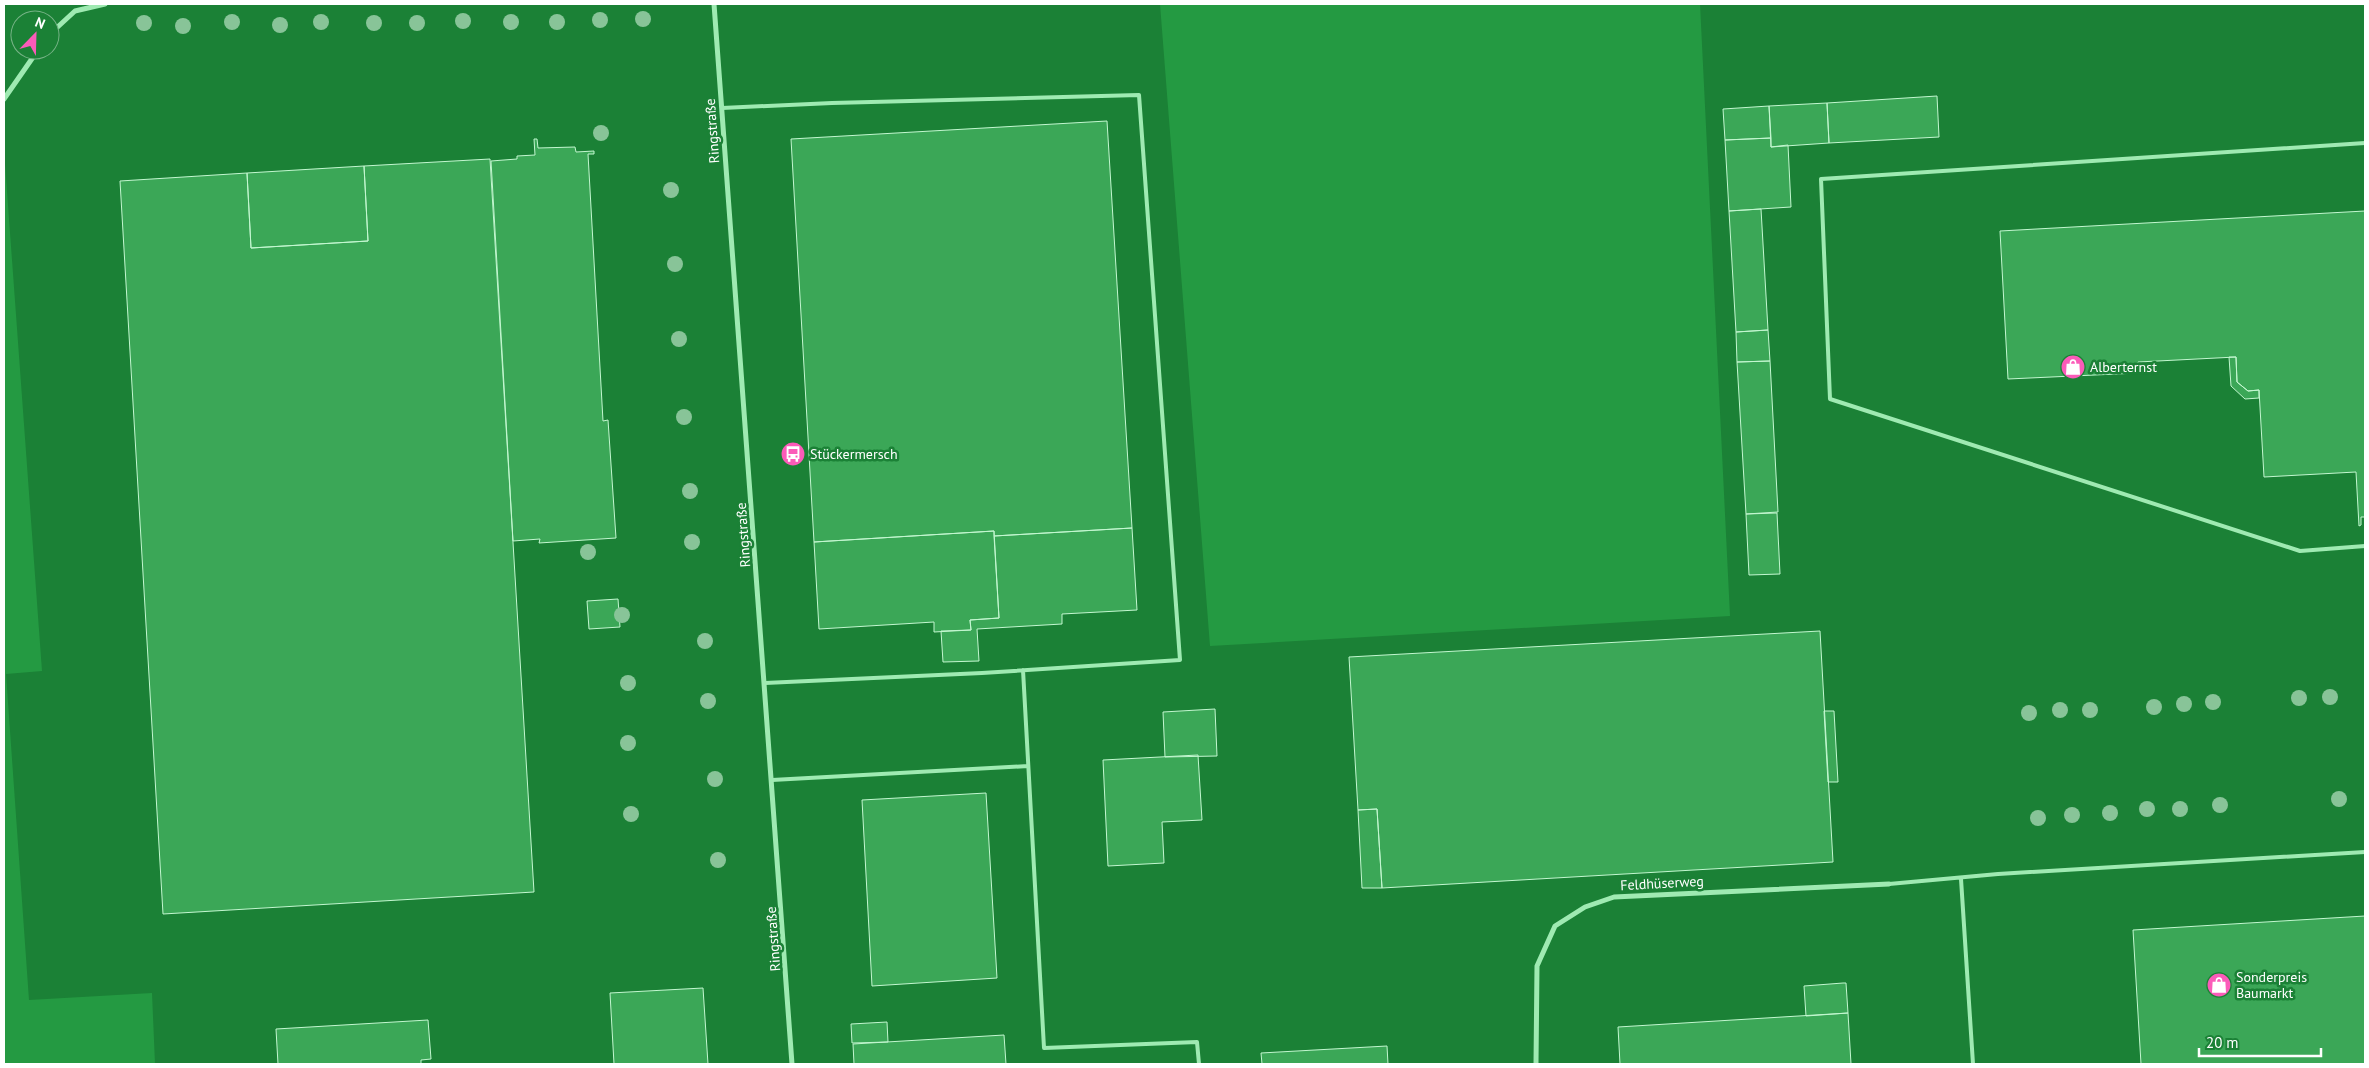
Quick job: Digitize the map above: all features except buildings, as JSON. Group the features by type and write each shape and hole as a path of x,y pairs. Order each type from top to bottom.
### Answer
{"street":[{"path":"60,25 75,11 105,4"},
{"name":"Ringstraße","path":"714,4 792,1064"},
{"path":"5,96 31,60"},
{"name":"Feldhüserweg","path":"1536,1064 1536,966 1555,926 1584,906 1614,897 1889,884"}],"lane":[{"path":"722,108 1139,95 1180,660 764,683"},
{"path":"2365,143 1821,179 1830,399 2300,551 2365,546"},
{"path":"1023,670 1044,1048 1198,1042 1199,1064"},
{"path":"772,780 1028,766"},
{"path":"1889,884 1961,879 1998,874 2365,852"},
{"path":"1961,879 1973,1064"}],"green space":[{"path":"1160,4 1700,4 1730,616 1210,646"},
{"path":"5,164 42,671 6,674 29,1000 152,993 155,1064 4,1064"}],"place":[{"name":"Alberternst","path":"2073,367"},
{"name":"Stückermersch","path":"793,454"},
{"name":"Sonderpreis Baumarkt","path":"2219,985"}]}
